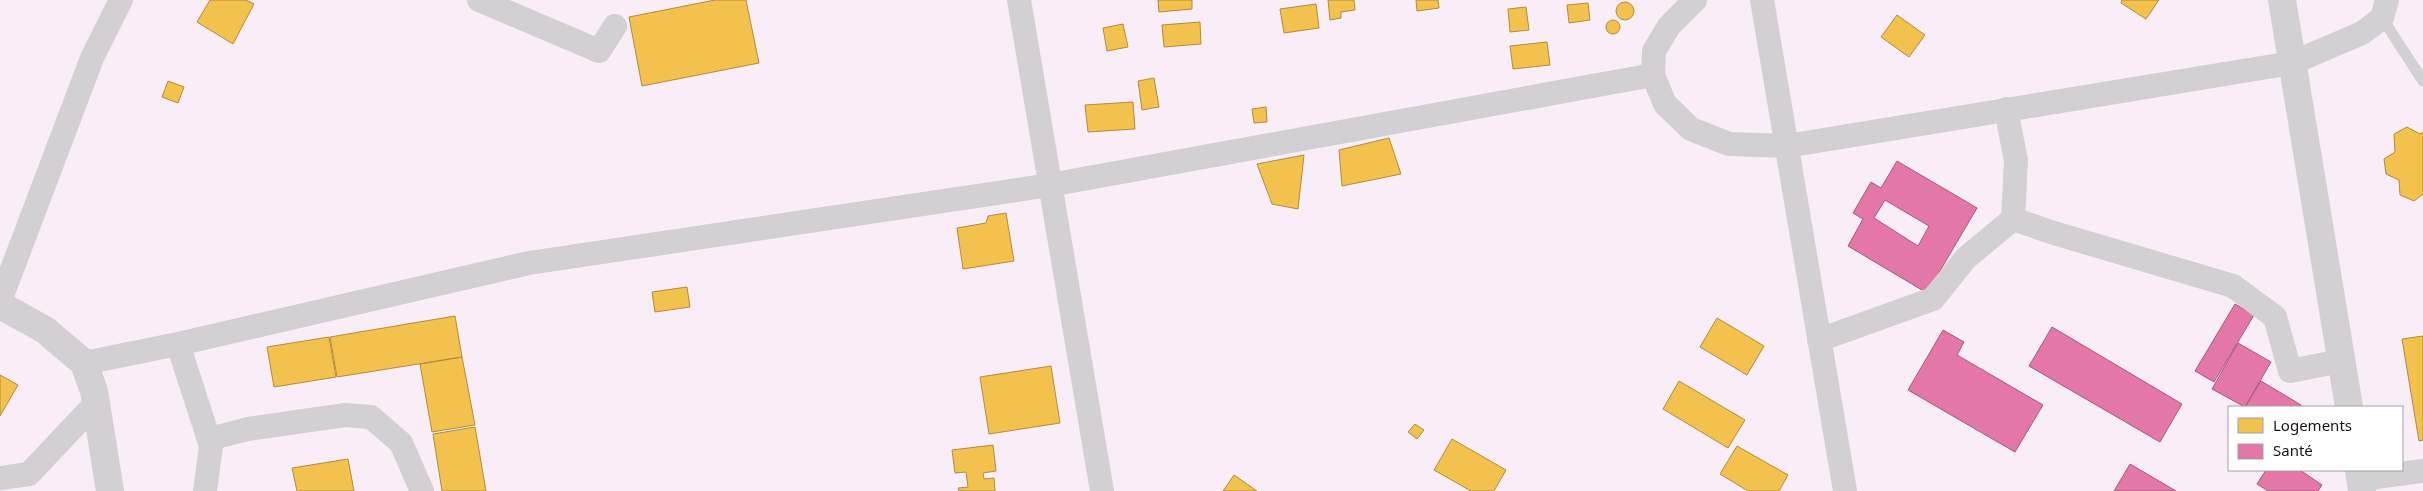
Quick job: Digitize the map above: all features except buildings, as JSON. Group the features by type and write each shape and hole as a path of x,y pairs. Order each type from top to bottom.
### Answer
{"street":[{"path":"0,301 92,58 121,0"},
{"path":"479,0 599,51 616,26"},
{"path":"1019,0 1102,491"},
{"path":"1695,0 1669,26 1654,51 1654,75 1664,104 1691,130 1728,144 1787,146 2292,63 2362,33 2385,9"},
{"path":"1762,0 1845,491"},
{"path":"2282,0 2349,406"},
{"path":"84,363 178,344 529,263 1050,185 1654,75"},
{"path":"1819,340 1933,299 1966,258 2013,218 2016,161 2006,109"},
{"path":"2013,218 2054,234 2233,286 2275,317 2290,371 2341,361"},
{"path":"0,305 45,330 84,363 96,403 110,491"},
{"path":"178,344 211,446 205,491"},
{"path":"0,478 29,474 96,403"},
{"path":"209,439 248,429 345,415 371,417 401,443 422,491"},
{"path":"2360,480 2423,471"}],"lane":[{"path":"2385,9 2423,81"}]}
